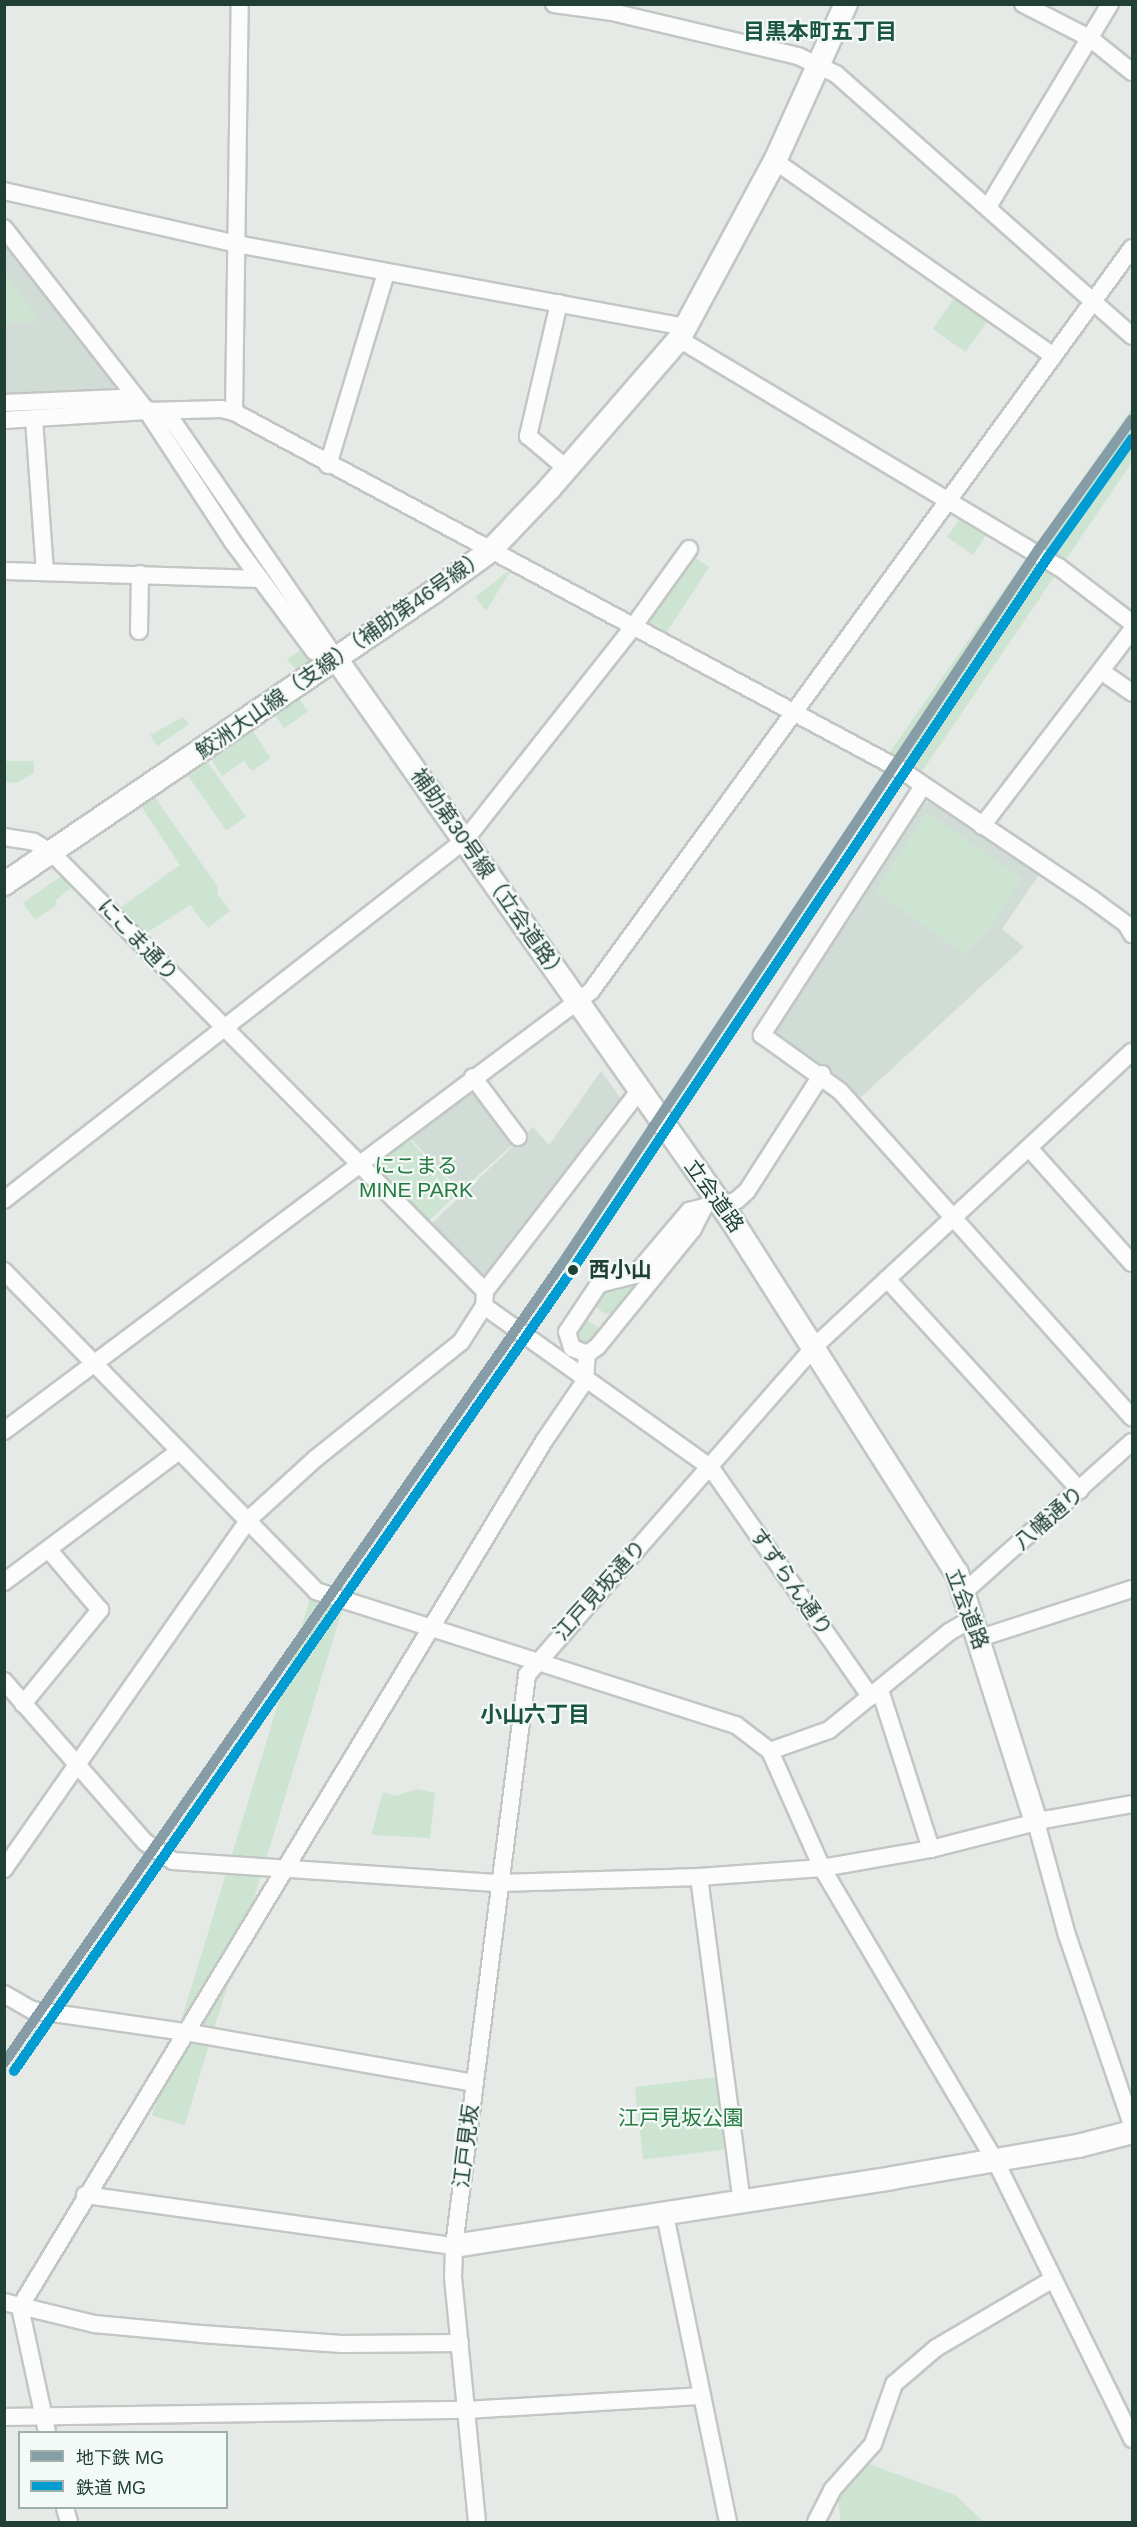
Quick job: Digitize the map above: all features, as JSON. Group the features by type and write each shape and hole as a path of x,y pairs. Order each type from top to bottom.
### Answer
{"street":[{"path":"234,412 240,4"},
{"path":"554,4 613,8 798,56 836,74 926,157 988,207 1132,336"},
{"name":"鮫洲大山線（支線）（補助第46号線）","path":"4,884 337,660 490,551 567,469 683,333 775,161 846,4"},
{"path":"1023,4 1091,39 1132,72"},
{"path":"988,207 1110,4"},
{"path":"775,161 1054,356"},
{"path":"4,191 237,244 560,303 683,333 791,406"},
{"path":"4,228 147,411 260,579 314,651 337,660"},
{"path":"4,1431 599,982 1132,248"},
{"path":"328,465 386,273"},
{"path":"560,303 528,436 567,469"},
{"path":"771,393 1059,567 1132,623"},
{"path":"4,403 121,398 172,420 337,660"},
{"path":"4,420 147,411 221,409 234,412 328,465 794,713 923,786 1092,898 1126,924 1132,934"},
{"path":"34,419 45,571"},
{"path":"4,1200 465,840 633,627 689,549"},
{"path":"4,571 260,579"},
{"path":"139,631 140,574"},
{"path":"982,826 1132,630"},
{"name":"補助第30号線（立会道路）","path":"337,660 639,1091"},
{"path":"1101,671 1132,693"},
{"path":"923,786 762,1035 822,1074 954,1217 1132,1418"},
{"path":"4,837 34,842 52,853"},
{"name":"にこま通り","path":"52,853 222,1029 359,1163 485,1298 585,1381 711,1468"},
{"name":"江戸見坂通り","path":"499,1883 527,1675 536,1662 711,1468 813,1348 1132,1052"},
{"path":"587,1354 572,1348 567,1332 599,1284 635,1275 689,1211 737,1200 747,1191 822,1074"},
{"path":"473,1077 518,1137"},
{"path":"4,1869 248,1520 315,1459 461,1342 485,1298 639,1091"},
{"name":"立会道路","path":"639,1091 713,1204 813,1348 957,1573 1036,1822 1067,1935 1132,2125"},
{"path":"1029,1148 1132,1263"},
{"path":"45,2424 12,2304 85,2194 585,1381 587,1354 713,1204"},
{"path":"4,1271 316,1591 736,1725 770,1751 822,1868 995,2160 1132,2439"},
{"path":"887,1279 1080,1490"},
{"name":"八幡通り","path":"964,1592 1132,1442"},
{"path":"4,1582 179,1452"},
{"name":"すずらん通り","path":"711,1468 875,1694 931,1849"},
{"path":"23,1704 100,1610 49,1550"},
{"path":"770,1751 829,1730 949,1632 976,1628 1132,1589"},
{"path":"4,1681 145,1842 173,1861 499,1883 699,1877 822,1868 931,1849 1036,1822 1132,1803"},
{"path":"699,1877 742,2202"},
{"name":"江戸見坂","path":"477,2523 453,2277 454,2246 499,1883"},
{"path":"4,1994 32,2010 185,2032 473,2083"},
{"path":"85,2194 454,2246 665,2215 995,2160 1132,2132"},
{"path":"665,2215 700,2396 728,2523"},
{"path":"816,2523 832,2490 873,2444 894,2384 936,2348 1053,2278"},
{"path":"12,2304 94,2324 201,2334 342,2344 460,2343"},
{"path":"4,2417 45,2424 466,2410 700,2396"}],"shaded area":[{"path":"4,246 115,384 111,392 5,397"},
{"path":"930,802 1039,875 1002,929 1024,947 858,1100 832,1072 775,1037 773,1023 920,804"},
{"path":"601,1071 622,1100 553,1197 516,1235 484,1281 430,1225 533,1127 549,1145"},
{"path":"474,1086 513,1137 511,1146 461,1191 408,1136"}],"green space":[{"path":"5,273 39,321 5,323"},
{"path":"958,293 991,316 966,352 933,329"},
{"path":"1132,408 1132,462 921,773 889,753"},
{"path":"959,520 986,535 973,555 947,537"},
{"path":"689,554 709,567 663,638 643,625"},
{"path":"508,571 510,572 486,611 475,597"},
{"path":"305,647 315,661 297,671 287,659"},
{"path":"297,696 308,712 284,728 273,713"},
{"path":"183,717 189,724 157,746 150,735"},
{"path":"251,728 271,758 252,771 244,761 222,776 209,756"},
{"path":"6,761 34,761 34,773 16,783 6,782"},
{"path":"207,761 246,817 226,830 187,775"},
{"path":"154,796 218,887 218,895 230,911 208,928 190,905 142,936 117,910 180,865 141,806"},
{"path":"926,812 1022,878 991,927 964,954 875,891"},
{"path":"65,873 74,885 55,901 57,905 35,920 23,903"},
{"name":"にこまる MINE PARK","path":"407,1137 459,1193 427,1223 375,1167"},
{"path":"630,1283 633,1289 614,1313 605,1314 595,1306 604,1289"},
{"path":"585,1318 601,1330 584,1343 574,1336"},
{"path":"310,1599 343,1609 185,2125 152,2115"},
{"path":"417,1789 435,1793 430,1838 371,1835 383,1792 395,1796"},
{"name":"江戸見坂公園","path":"716,2077 725,2149 644,2159 635,2087"},
{"path":"866,2463 955,2495 984,2522 841,2522 837,2494"}],"metro line":[{"name":"MG","path":"4,2063 561,1265 1038,550 1132,419"}],"rail line":[{"name":"MG","path":"14,2071 571,1272 1048,557 1132,439"}],"place":[{"name":"西小山","path":"573,1270"}],"district":[{"name":"目黒本町五丁目","path":"820,32"},
{"name":"小山六丁目","path":"535,1715"}]}
